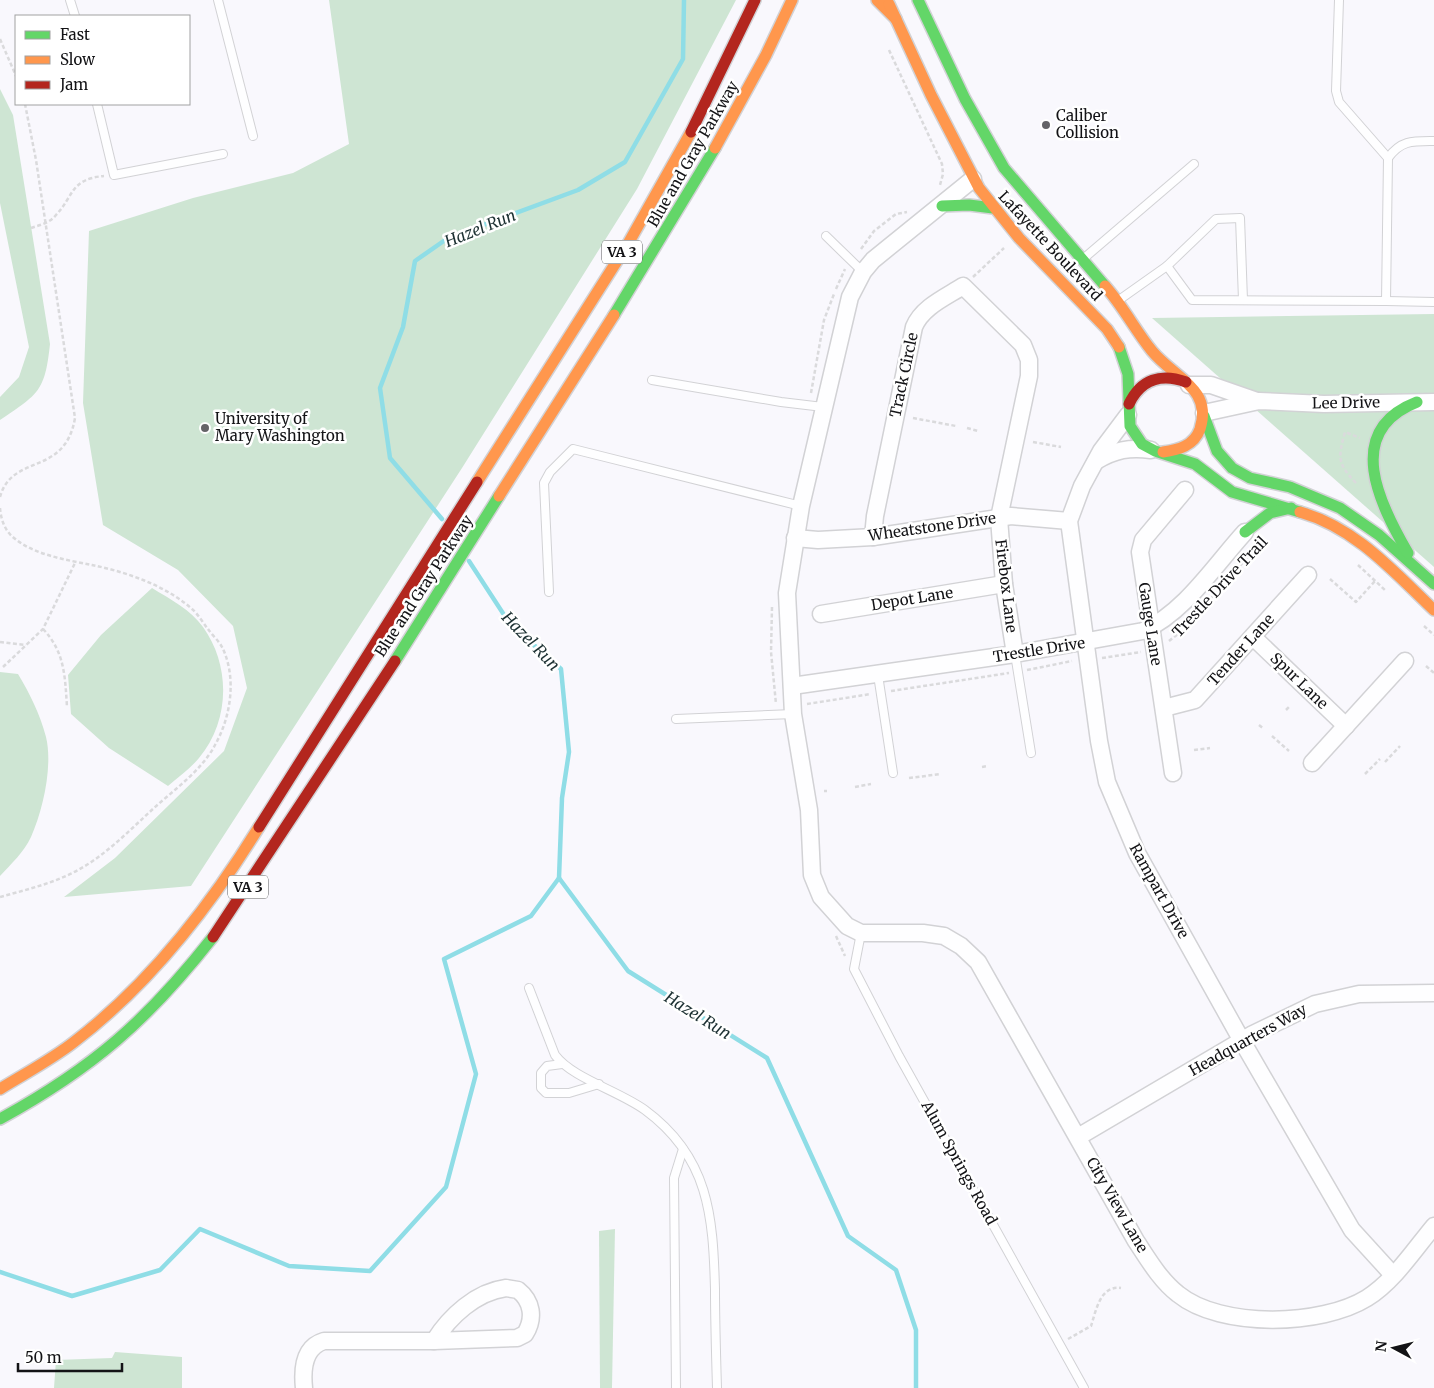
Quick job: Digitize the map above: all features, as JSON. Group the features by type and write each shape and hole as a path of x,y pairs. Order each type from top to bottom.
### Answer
{"main road":[{"name":"Blue and Gray Parkway","path":"0,1089 72,1044 107,1016 146,980 178,942 248,844 629,242 700,117 756,0"},
{"name":"Blue and Gray Parkway","path":"0,1119 67,1079 109,1049 147,1014 187,970 218,931 434,598 668,228 743,100 792,0"},
{"path":"877,0 896,19"},
{"name":"Lafayette Boulevard","path":"888,0 896,19 985,175 993,208 1117,342 1128,369 1130,426 1138,441 1158,451 1194,463 1216,483 1234,493 1291,508 1330,523 1372,552 1434,610"},
{"name":"Lafayette Boulevard","path":"918,0 965,99 998,159 1118,301 1153,352 1188,383 1200,397 1217,450 1232,468 1250,478 1290,487 1340,508 1379,535 1434,584"},
{"path":"768,51 794,24"},
{"path":"985,175 1015,181"},
{"path":"942,206 969,205 993,208"},
{"path":"1129,410 1136,391 1149,380 1168,376 1188,383"},
{"path":"1416,402 1396,411 1383,427 1376,443 1372,471 1378,495 1417,569"},
{"path":"1158,451 1178,450 1189,444 1201,428 1204,414"},
{"path":"1234,493 1246,519 1291,508"}],"street":[{"path":"861,933 847,926 831,909 821,897 812,875 809,810 797,710 792,686 787,593 795,538 844,316 850,297 863,272 873,260 985,175"},
{"name":"Track Circle","path":"873,537 875,516 914,328 919,317 926,310 963,286 1023,345 1029,360 1029,376 999,518"},
{"path":"1188,383 1211,385 1259,402"},
{"path":"1204,414 1259,402"},
{"name":"Lee Drive","path":"1259,402 1324,404 1434,402"},
{"name":"Rampart Drive","path":"1129,410 1106,442 1082,486 1069,521 1107,782 1120,817 1137,853 1242,1041 1352,1230 1393,1275"},
{"path":"1096,462 1121,450 1133,448 1158,451"},
{"name":"Gauge Lane","path":"1173,773 1140,547 1143,540 1185,490"},
{"name":"Wheatstone Drive","path":"795,538 818,540 873,537 1020,515 1069,521"},
{"name":"Firebox Lane","path":"999,518 1004,584 1015,654"},
{"name":"Trestle Drive","path":"792,686 1015,654 1120,637 1151,628 1174,612 1246,519"},
{"name":"Tender Lane","path":"1164,708 1195,700 1308,575"},
{"name":"Depot Lane","path":"821,614 1004,584"},
{"name":"Spur Lane","path":"1253,637 1346,726"},
{"path":"1312,763 1405,661"},
{"name":"City View Lane","path":"861,933 923,933 944,936 961,946 978,962 1136,1241 1161,1277 1179,1295 1215,1312 1253,1319 1294,1319 1333,1314 1367,1298 1393,1275 1434,1226"},
{"name":"Headquarters Way","path":"1078,1137 1242,1041 1314,1004 1359,994 1434,993"},
{"path":"304,1388 306,1354 316,1343 324,1341 434,1341 517,1338 525,1334 529,1328 530,1305 518,1290 495,1290 464,1307 453,1316 434,1341"}],"lane":[{"path":"70,0 75,15"},
{"path":"218,0 253,136"},
{"path":"1339,0 1336,91 1339,102 1388,158"},
{"path":"96,105 114,175 223,154"},
{"path":"1386,301 1388,158 1400,144 1409,141 1434,141"},
{"path":"1082,260 1194,164"},
{"path":"1118,301 1167,266 1216,219 1240,218 1243,300"},
{"path":"826,236 863,272"},
{"path":"1167,266 1192,300 1434,302"},
{"path":"652,380 781,402 823,407"},
{"path":"549,592 544,483 550,472 573,449 801,506"},
{"path":"1015,654 1031,753"},
{"path":"878,675 893,773"},
{"path":"676,719 797,710"},
{"name":"Alum Springs Road","path":"861,933 854,969 895,1049 1084,1388"},
{"path":"528,988 555,1055 562,1064 624,1096 646,1110 662,1124 683,1149 700,1179 713,1225 717,1388"},
{"path":"562,1064 546,1066 541,1073 541,1088 546,1093 569,1093 599,1084"},
{"path":"676,1388 674,1178 683,1149"}],"path":[{"path":"0,39 15,74"},
{"path":"888,49 942,164 942,180 936,189"},
{"path":"0,497 3,485 13,475 57,454 68,442 73,430 73,399 46,223 24,105"},
{"path":"31,228 46,223 56,215 70,192 79,184 91,179 114,175"},
{"path":"860,250 874,231 896,214 906,213 912,208"},
{"path":"984,266 1007,245"},
{"path":"811,390 824,320 842,272"},
{"path":"913,418 956,426"},
{"path":"967,428 978,431"},
{"path":"1358,487 1340,462 1345,432 1376,443"},
{"path":"1033,442 1061,447"},
{"path":"0,508 6,529 13,538 28,547 75,563 93,565 156,585 179,599 194,610 222,646 230,669 230,693 226,718 215,746 192,773 112,847 84,867 58,880 0,897"},
{"name":"Trestle Drive Trail","path":"1166,643 1179,633 1262,542"},
{"path":"1354,562 1389,593"},
{"path":"3,667 43,629 75,563"},
{"path":"1330,579 1356,602 1375,581"},
{"path":"1423,625 1434,635"},
{"path":"43,629 52,639 62,657 65,671 67,707"},
{"path":"0,642 26,645"},
{"path":"1098,656 1102,658 1147,650"},
{"path":"1026,670 1071,662 1074,659"},
{"path":"1426,666 1434,673"},
{"path":"889,691 1010,672"},
{"path":"797,710 872,694"},
{"path":"1286,710 1289,707"},
{"path":"1259,725 1264,729"},
{"path":"1272,736 1289,751"},
{"path":"1385,762 1400,746"},
{"path":"1194,750 1210,748"},
{"path":"1365,774 1380,759"},
{"path":"982,767 988,766"},
{"path":"909,778 941,774"},
{"path":"855,787 870,784"},
{"path":"1075,1335 1091,1326 1096,1307 1104,1294 1112,1289 1121,1288"}],"green space":[{"path":"329,0 736,0 637,189 462,468 191,886 64,897 115,858 224,751 247,688 233,626 178,570 103,525 83,403 89,231 193,198 293,173 349,144"},
{"path":"0,89 13,115 50,344 46,372 38,390 24,404 0,420 0,397 19,377 29,347 0,203"},
{"path":"1434,314 1434,567 1152,318"},
{"path":"152,588 186,610 203,627 219,659 222,676 223,693 217,727 199,758 168,786 109,748 71,714 68,675 101,635"},
{"path":"0,672 18,674 27,689 44,729 48,761 46,788 31,837 21,853 0,876"},
{"path":"615,1229 612,1388 600,1388 599,1231"},
{"path":"115,1352 182,1357 182,1388 54,1388 56,1360 112,1358"}],"waterway":[{"name":"Hazel Run","path":"442,519 390,458 380,388 403,327 415,261 448,238 578,190 625,162 683,59 684,0"},
{"name":"Hazel Run","path":"469,561 510,624 561,669 569,752 562,798 559,878 628,971 767,1058 848,1236 896,1270 916,1330 916,1388"},
{"path":"0,1272 72,1296 160,1270 200,1229 289,1266 370,1271 446,1187 476,1074 444,959 531,916 559,878"}],"traffic: fast":[{"path":"918,0 965,99 1004,168 1105,286"},
{"path":"614,315 715,148"},
{"path":"942,206 969,205 993,208"},
{"path":"1119,347 1128,374 1130,426 1142,444 1155,451 1195,464 1232,492 1300,512"},
{"path":"1408,553 1387,513 1379,492 1374,470 1374,450 1380,431 1394,415 1417,402"},
{"path":"1204,416 1217,451 1232,468 1250,478 1290,487 1340,508 1379,535 1434,584"},
{"path":"395,661 499,496"},
{"path":"1245,532 1270,513 1291,508"},
{"path":"0,1119 63,1081 117,1040 165,994 213,937"}],"traffic: slow":[{"path":"715,148 766,55 792,0"},
{"path":"877,0 896,19"},
{"path":"889,4 931,95 979,188 1019,238 1107,329 1119,347"},
{"path":"477,482 629,242 691,132"},
{"path":"1105,286 1152,351 1189,385 1201,403 1203,415 1200,429 1194,439 1185,446 1163,452"},
{"path":"499,496 614,315"},
{"path":"1300,512 1320,519 1339,529 1373,552 1434,610"},
{"path":"0,1089 65,1049 102,1019 153,970 220,887 259,827"}],"traffic: jam":[{"path":"691,132 755,0"},
{"path":"1129,404 1139,389 1153,380 1168,378 1186,382"},
{"path":"259,827 477,482"},
{"path":"213,937 395,661"}],"place":[{"name":"Caliber Collision","path":"1046,125"},
{"name":"University of Mary Washington","path":"205,428"}]}
